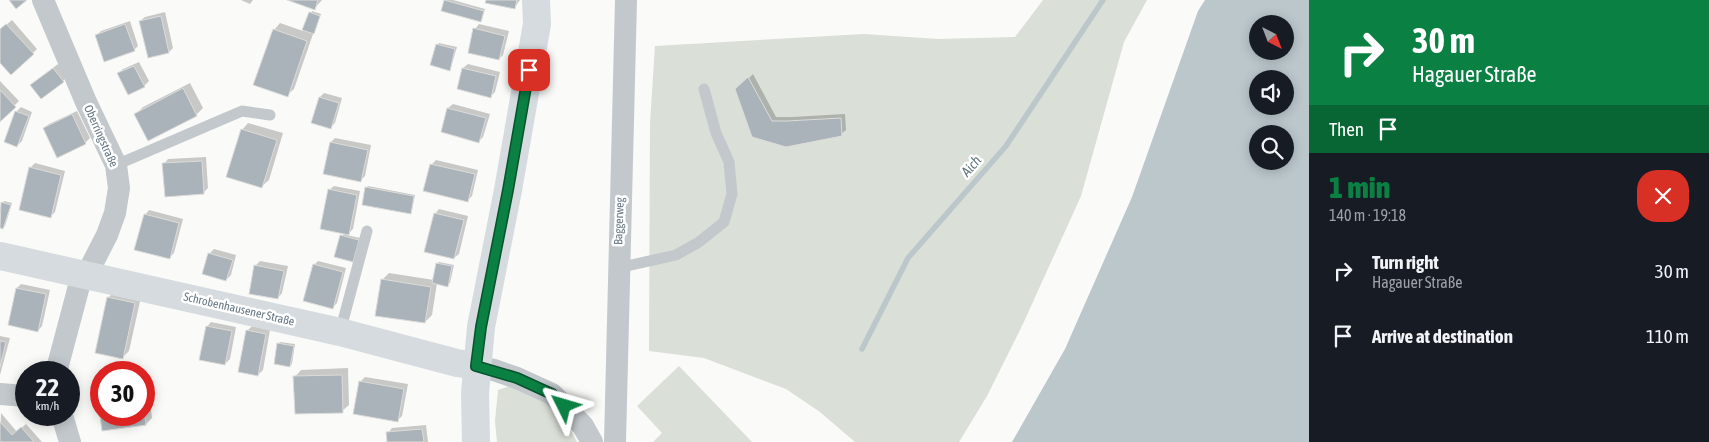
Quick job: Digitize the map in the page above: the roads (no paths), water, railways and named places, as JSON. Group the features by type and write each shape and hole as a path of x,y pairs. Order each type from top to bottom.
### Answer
{"street":[{"name":"Oberringstraße","path":"43,0 86,102 116,165 119,188 115,213 107,235 79,286 59,361"},
{"path":"476,442 476,366 481,327 508,190 537,24 536,0"},
{"name":"Baggerweg","path":"615,442 626,0"},
{"name":"Schrobenhausener Straße","path":"0,256 340,332 476,366"},
{"path":"476,366 517,378 552,394 583,426 592,442"},
{"path":"0,394 15,395"},
{"path":"65,426 70,442"}],"lane":[{"path":"618,268 676,255 698,242 724,222 732,194 729,162 716,133 704,89"},
{"path":"116,165 242,111 270,115"},
{"path":"340,332 367,232"}],"waterway":[{"name":"Aich","path":"862,349 908,258 1006,146 1103,0"}]}
